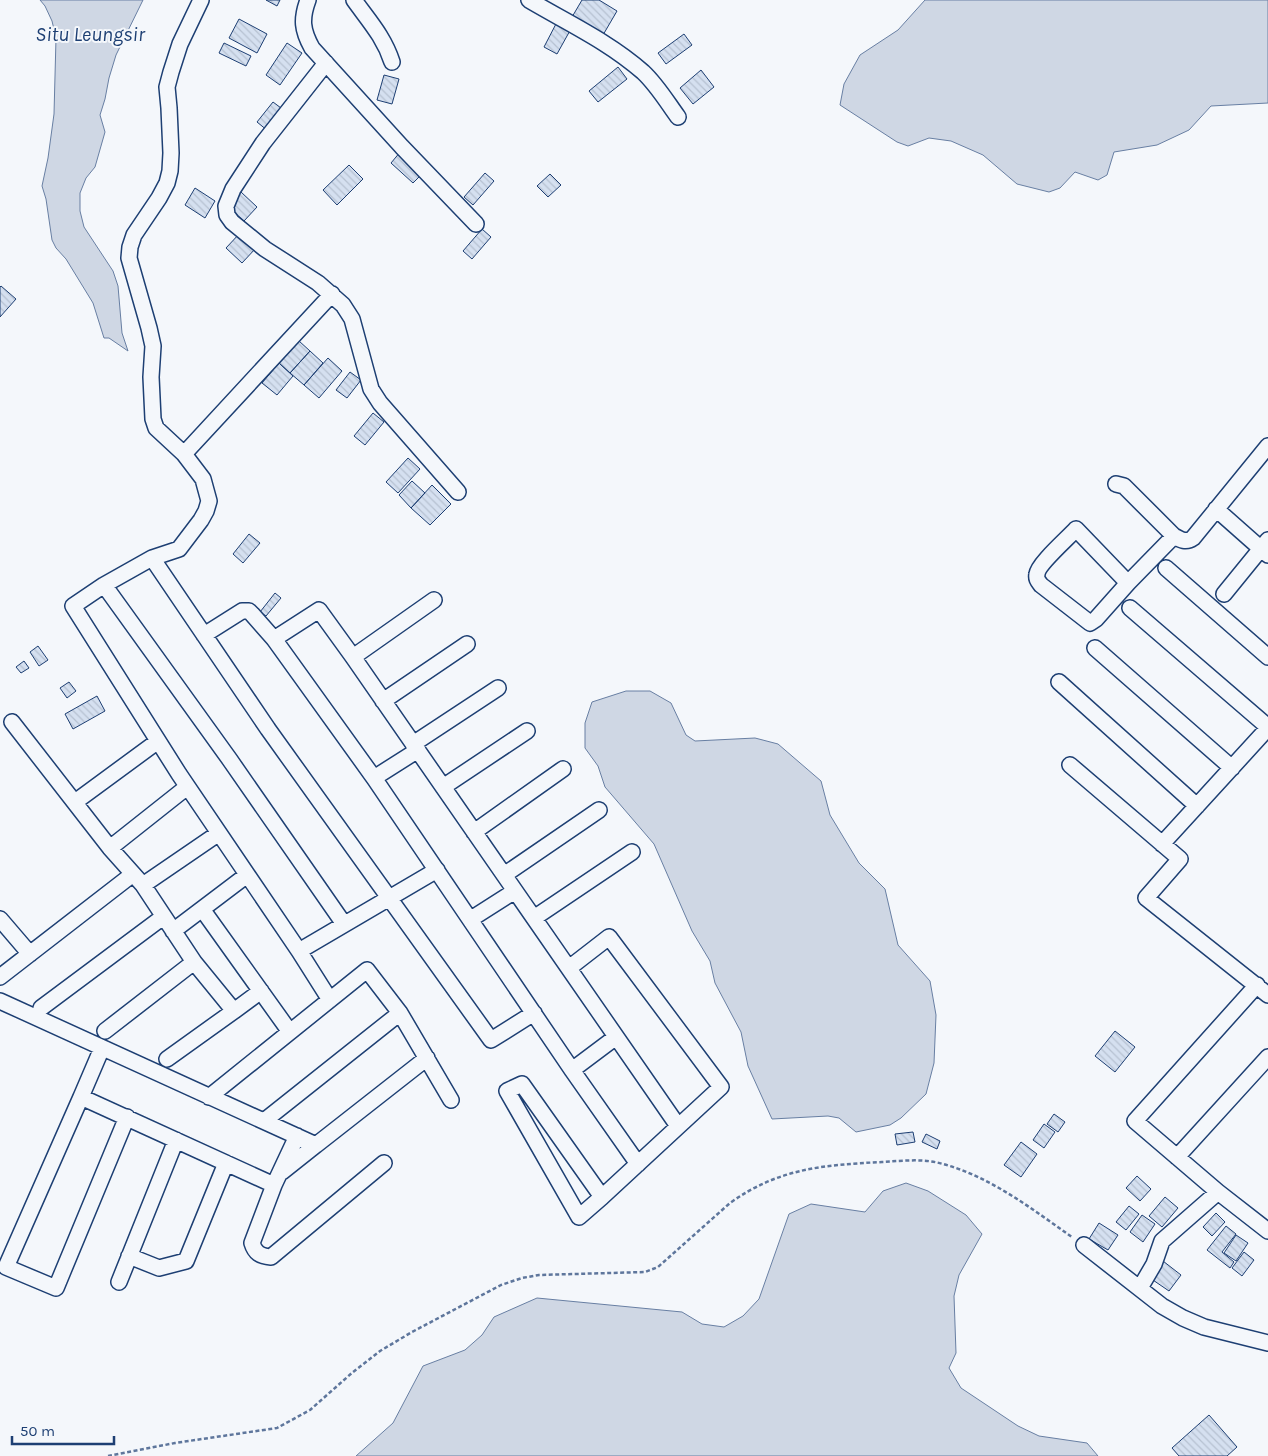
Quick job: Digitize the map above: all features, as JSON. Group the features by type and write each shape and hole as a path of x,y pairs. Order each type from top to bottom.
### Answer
{"street":[{"path":"201,0 180,44 167,87 170,108 171,153 167,183 160,198 134,235 129,258 149,328 152,346 153,419 156,428 184,454 203,479 209,501 201,520 179,549 152,558 104,585 73,606 187,787 299,951 330,1000"},
{"path":"308,0 303,20 305,35 312,48 402,147 476,224"},
{"path":"354,0 388,48 392,62"},
{"path":"529,0 594,36 642,72 655,85 678,118"},
{"path":"326,63 264,143 233,189 226,206 227,215 232,222 258,244 332,294 343,305 352,319 371,389 380,403 458,492"},
{"path":"184,454 332,294"},
{"path":"1116,484 1121,484 1127,489 1174,536 1182,541 1189,540 1268,446"},
{"path":"1216,509 1266,548 1224,594"},
{"path":"1128,583 1076,529 1041,565 1036,576 1041,585 1090,622 1096,619 1174,536"},
{"path":"152,558 268,729 491,1040 534,1013"},
{"path":"1166,568 1268,657"},
{"path":"104,585 344,924"},
{"path":"353,657 434,600"},
{"path":"1130,608 1268,728 1162,844"},
{"path":"204,635 245,610 252,614 274,639 374,778 638,1164"},
{"path":"274,639 319,610 678,1126"},
{"path":"383,701 468,644"},
{"path":"1095,648 1232,768"},
{"path":"1060,682 1197,806"},
{"path":"374,778 498,688"},
{"path":"12,722 110,848 138,880 194,962 234,1011"},
{"path":"443,788 526,731"},
{"path":"75,802 158,741"},
{"path":"1070,765 1180,859 1146,898 1262,990 1135,1121 1218,1192 1268,1231"},
{"path":"474,832 563,769"},
{"path":"110,848 187,787"},
{"path":"504,875 599,810"},
{"path":"0,977 30,954 138,880 218,833"},
{"path":"534,918 632,852"},
{"path":"299,951 437,870"},
{"path":"173,931 247,875"},
{"path":"471,919 515,891"},
{"path":"202,909 290,1032"},
{"path":"41,1008 163,917"},
{"path":"0,920 30,954"},
{"path":"569,968 609,937 721,1087 602,1197 579,1217 507,1092 522,1084 602,1197"},
{"path":"105,1030 194,962"},
{"path":"209,1097 367,970 400,1013 451,1100"},
{"path":"167,1059 261,991"},
{"path":"0,1001 316,1145"},
{"path":"264,1122 400,1013"},
{"path":"572,1070 616,1037"},
{"path":"102,1048 6,1267 56,1288 127,1117"},
{"path":"1177,1157 1268,1057"},
{"path":"276,1180 316,1145 427,1058"},
{"path":"81,1097 226,1163 276,1180"},
{"path":"297,1136 276,1180 252,1243 254,1249 263,1256 271,1257 384,1163"},
{"path":"119,1282 176,1140"},
{"path":"129,1256 159,1268 186,1261 226,1163"},
{"path":"1140,1288 1154,1264 1162,1241 1218,1192"},
{"path":"1084,1245 1162,1306 1183,1318 1204,1327 1268,1343"}],"path":[{"path":"108,1456 175,1443 277,1428 310,1410 380,1351 492,1289 522,1278 538,1275 645,1272 652,1270 663,1263 742,1195 764,1183 798,1170 829,1165 905,1161 929,1161 943,1164 998,1189 1021,1202 1084,1245"}],"water":[{"name":"Situ Leungsir","path":"40,0 143,0 116,55 100,115 105,132 95,167 86,178 80,193 80,211 84,227 113,271 118,286 122,333 128,351 109,338 104,338 93,303 52,240 46,199 42,186 54,114 56,38 52,21"},
{"path":"925,0 1268,0 1268,103 1211,106 1189,130 1157,145 1114,152 1107,175 1098,180 1075,172 1060,188 1049,192 1017,184 983,155 951,141 929,138 908,146 897,142 840,105 844,84 860,55 898,30"},
{"path":"626,691 650,691 671,703 686,735 695,741 755,738 778,744 821,781 830,815 859,863 885,889 898,945 930,981 936,1015 934,1063 926,1094 901,1118 890,1125 856,1132 839,1118 828,1116 772,1119 748,1066 741,1032 715,983 710,961 692,931 654,844 605,787 598,766 585,748 585,723 592,702"},
{"path":"906,1183 928,1191 966,1215 982,1234 959,1275 954,1296 956,1353 949,1368 961,1388 1018,1426 1039,1436 1087,1443 1098,1456 356,1456 393,1423 423,1366 465,1350 482,1335 494,1317 537,1298 682,1312 702,1324 724,1327 743,1316 759,1299 789,1214 811,1204 865,1212 883,1191"}],"building":[{"path":"266,0 280,0 277,6"},
{"path":"582,0 599,0 617,11 603,35 572,17"},
{"path":"239,19 267,34 257,53 229,38"},
{"path":"558,20 572,27 557,54 544,47"},
{"path":"684,34 692,45 666,64 658,53"},
{"path":"224,43 251,56 246,66 219,53"},
{"path":"287,43 302,53 280,85 266,75"},
{"path":"618,67 627,79 598,102 589,91"},
{"path":"701,70 714,87 693,104 680,88"},
{"path":"384,75 399,79 392,104 377,100"},
{"path":"273,102 285,111 268,131 257,122"},
{"path":"401,151 424,172 413,183 391,163"},
{"path":"349,165 363,179 337,205 323,190"},
{"path":"485,173 494,181 473,205 464,197"},
{"path":"550,174 561,185 548,197 537,186"},
{"path":"195,188 215,201 205,218 185,205"},
{"path":"241,192 257,207 244,221 228,207"},
{"path":"482,229 491,237 472,259 463,251"},
{"path":"240,233 256,248 242,263 226,248"},
{"path":"0,287 16,299 0,317"},
{"path":"299,341 310,351 290,373 279,363"},
{"path":"310,351 323,363 304,385 290,373"},
{"path":"328,358 342,371 319,398 304,385"},
{"path":"279,363 293,376 277,395 262,383"},
{"path":"350,372 361,380 347,398 336,390"},
{"path":"373,413 384,422 365,445 354,436"},
{"path":"408,458 420,469 398,493 386,482"},
{"path":"412,481 425,493 411,508 399,495"},
{"path":"432,485 451,504 430,525 411,508"},
{"path":"249,534 260,543 243,563 233,554"},
{"path":"275,593 281,598 266,616 260,612"},
{"path":"38,646 48,660 39,666 30,652"},
{"path":"24,661 29,668 21,673 16,667"},
{"path":"69,682 76,691 67,698 60,688"},
{"path":"97,696 105,711 73,729 65,714"},
{"path":"1115,1031 1135,1047 1115,1072 1095,1056"},
{"path":"1054,1114 1065,1122 1058,1132 1047,1124"},
{"path":"1044,1124 1055,1132 1044,1148 1033,1140"},
{"path":"913,1132 915,1142 897,1145 895,1134"},
{"path":"926,1134 940,1141 937,1149 922,1142"},
{"path":"1021,1142 1037,1154 1021,1177 1004,1165"},
{"path":"1137,1176 1151,1189 1140,1201 1126,1188"},
{"path":"1165,1197 1178,1208 1162,1227 1149,1216"},
{"path":"1129,1206 1139,1214 1126,1230 1116,1222"},
{"path":"1216,1213 1225,1222 1212,1236 1203,1227"},
{"path":"1142,1215 1155,1224 1143,1242 1130,1232"},
{"path":"1099,1223 1118,1235 1108,1250 1089,1239"},
{"path":"1226,1226 1236,1234 1222,1252 1234,1262 1230,1268 1207,1250"},
{"path":"1236,1235 1248,1243 1236,1261 1224,1253"},
{"path":"1244,1252 1254,1260 1242,1276 1232,1268"},
{"path":"1163,1261 1181,1275 1169,1291 1150,1278"},
{"path":"1209,1415 1237,1447 1227,1456 1179,1456 1172,1448"}]}
